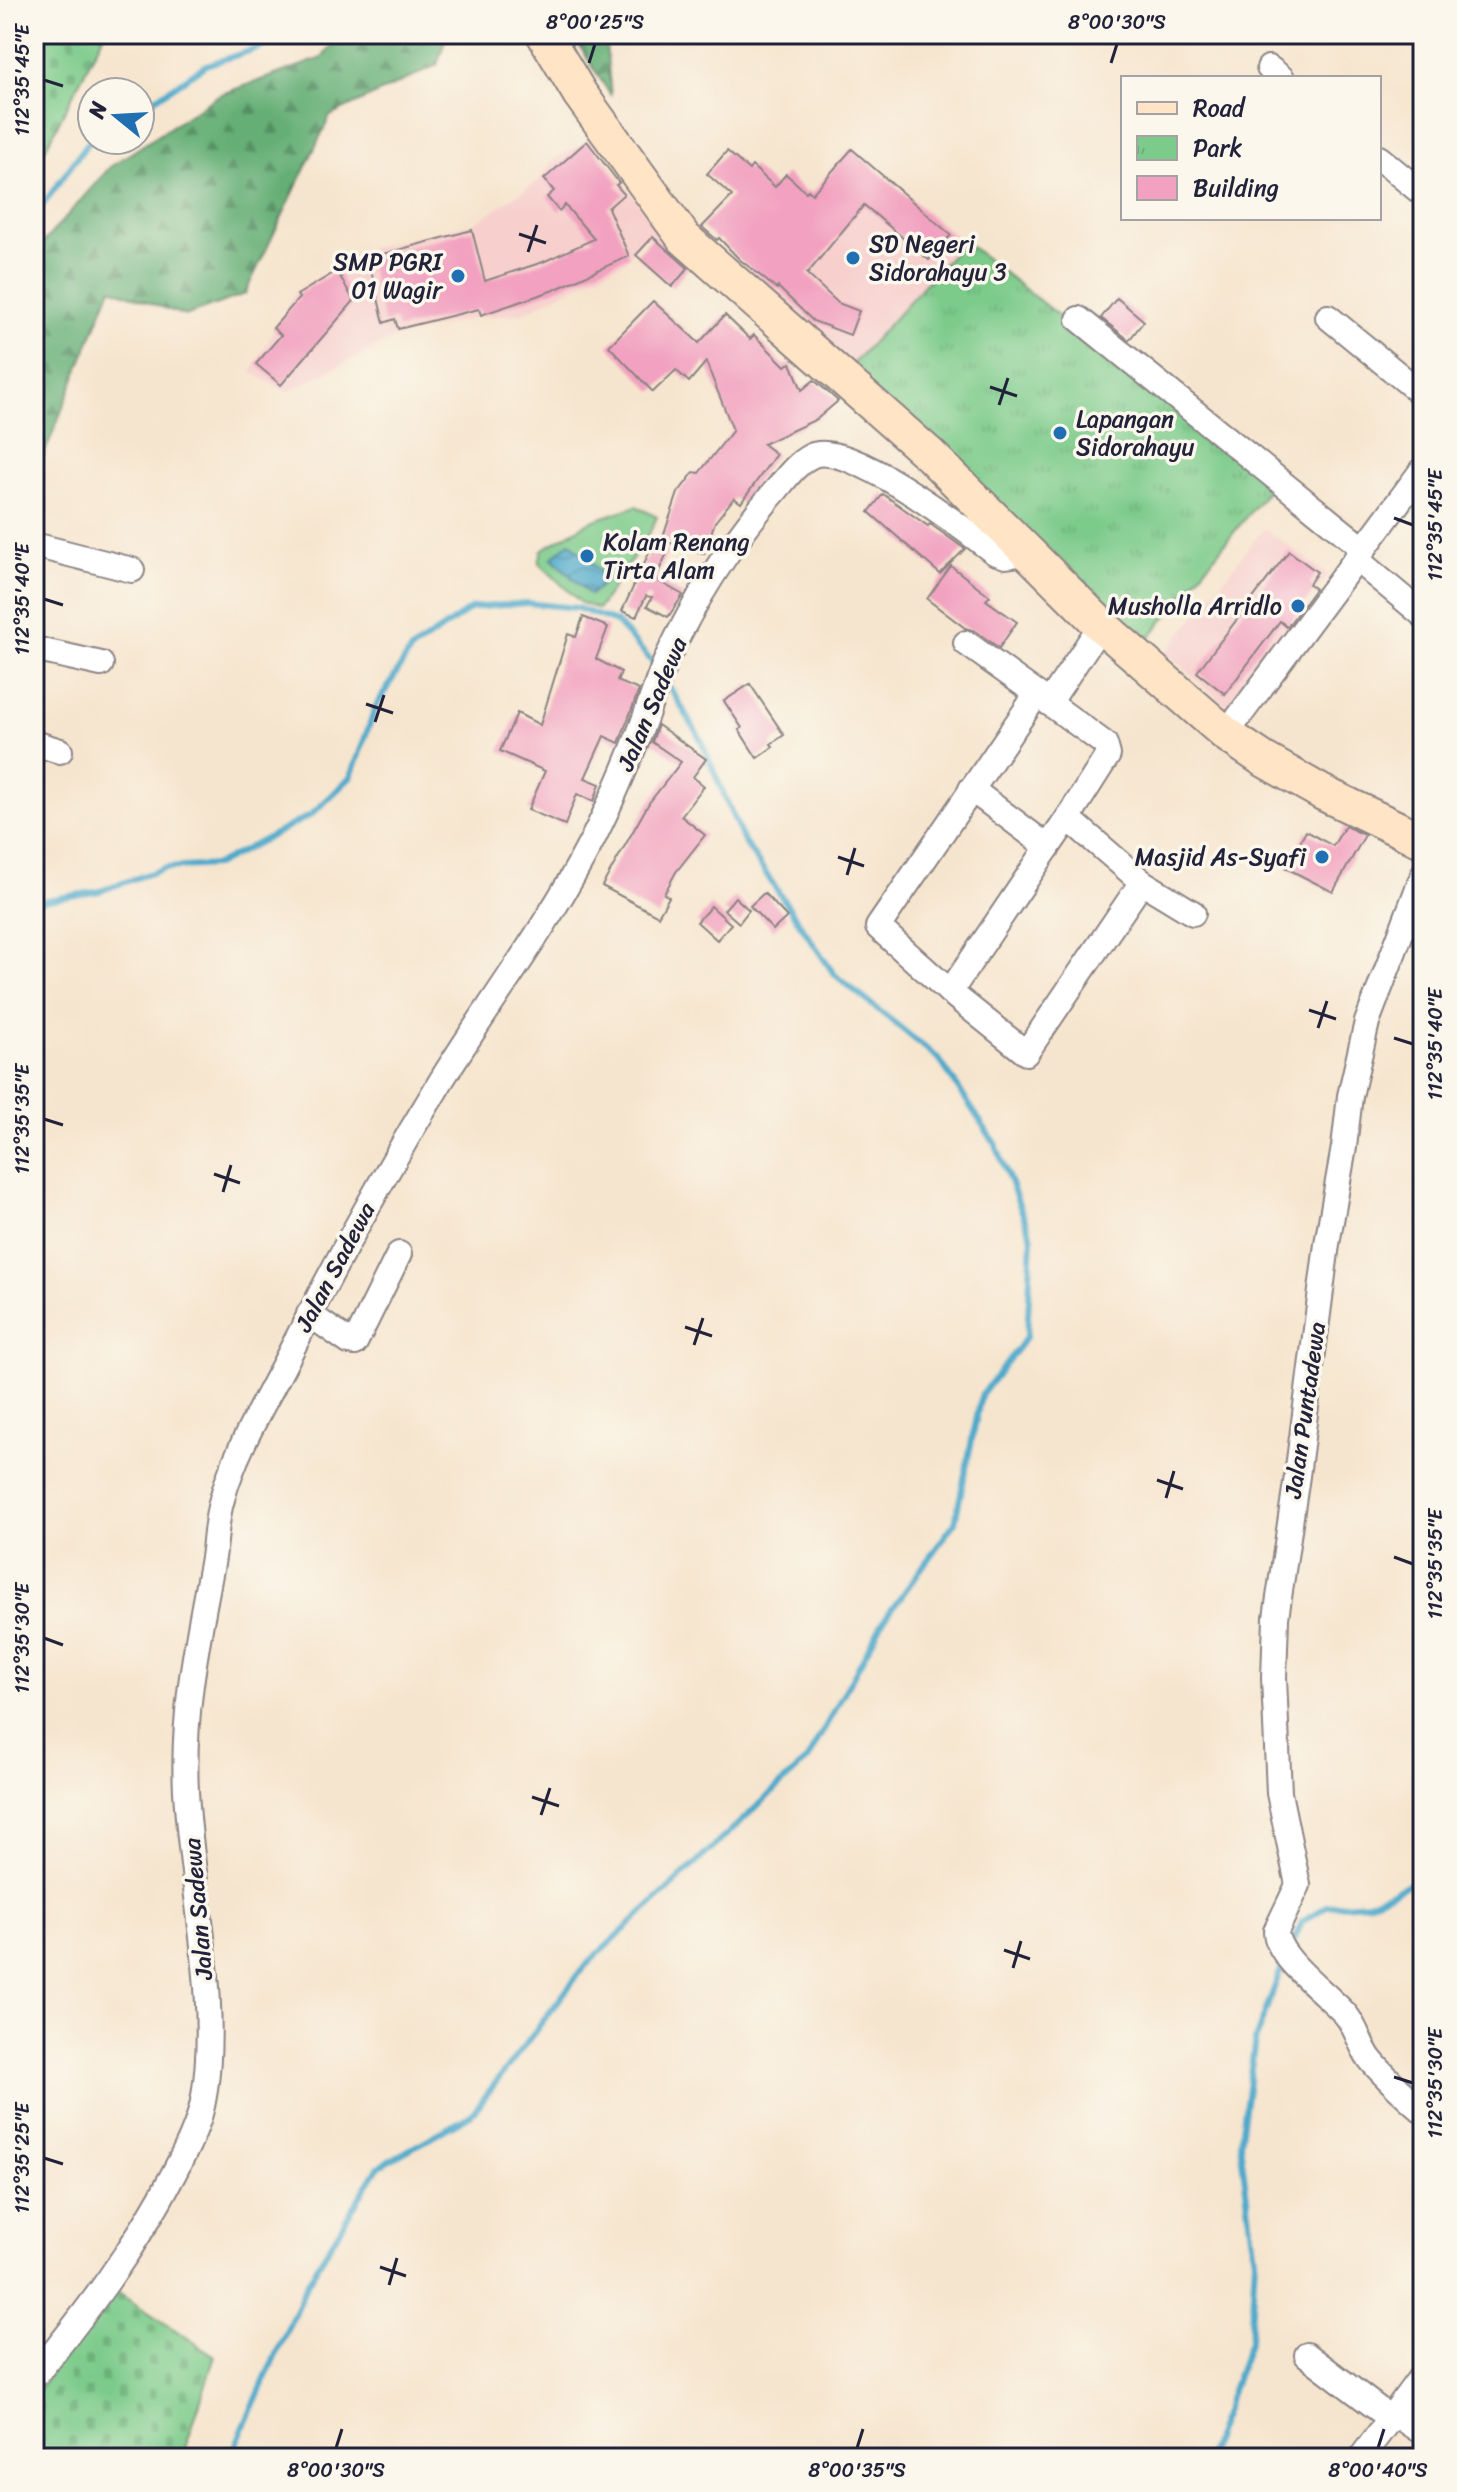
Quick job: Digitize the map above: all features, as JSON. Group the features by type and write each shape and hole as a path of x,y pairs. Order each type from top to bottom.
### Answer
{"main road":[{"path":"544,34 580,94 684,238 930,455 1101,625 1226,734 1263,759 1323,793 1423,841"}],"street":[{"path":"1381,160 1423,194"},
{"path":"1328,317 1423,395"},
{"path":"1079,319 1360,554 1423,615"},
{"name":"Jalan Sadewa","path":"34,2377 131,2248 187,2148 204,2100 209,2030 186,1796 185,1737 190,1678 222,1499 238,1458 347,1241 442,1078 580,863 614,795 668,657 725,555 795,468 811,455 823,453 876,471 994,552 1006,556 1026,553"},
{"path":"1226,734 1423,469"},
{"path":"34,545 132,570"},
{"path":"1101,625 971,789 878,927 950,992 1026,1053 1142,882"},
{"path":"950,992 1108,755 1105,744 966,643"},
{"path":"34,649 101,664"},
{"path":"34,743 60,751"},
{"path":"971,789 1048,847"},
{"path":"1068,818 1142,882 1193,913"},
{"name":"Jalan Puntadewa","path":"1423,875 1367,1022 1352,1082 1276,1618 1274,1678 1279,1793 1298,1885 1276,1931 1289,1957 1349,2018 1369,2058 1423,2111"},
{"path":"309,1314 355,1343 399,1254"},
{"path":"1307,2355 1392,2416 1423,2433"},
{"path":"1361,2458 1423,2374"}],"shaded area":[{"name":"SMP PGRI 01 Wagir","path":"592,140 667,242 644,237 625,261 523,313 473,318 395,338 287,392 251,372 296,291 361,250 474,223 540,180 554,158"},
{"name":"SD Negeri Sidorahayu 3","path":"849,148 964,241 849,368 742,276"},
{"path":"1264,528 1328,575 1228,707 1166,653"}],"green space":[{"path":"34,34 104,34 83,76 76,76 76,89 34,171"},
{"path":"340,34 447,34 437,65 330,116 245,294 185,316 111,288 34,480 34,253 110,167 127,156 156,156 156,137 219,95 322,58"},
{"path":"572,34 605,34 611,96"},
{"name":"Lapangan Sidorahayu","path":"964,241 1272,485 1145,643 849,368"},
{"name":"Kolam Renang Tirta Alam","path":"636,506 657,517 649,534 598,609 581,603 539,563 542,550 589,522"},
{"path":"114,2290 215,2356 182,2458 34,2458 34,2395"}],"water":[{"path":"570,542 608,579 590,595 552,558"}],"building":[{"path":"587,141 624,194 608,208 629,256 554,290 481,315 479,309 398,329 395,319 384,323 368,258 472,230 485,281 543,262 594,239 565,205 559,211 547,197 554,191 544,179"},
{"path":"852,149 951,235 929,260 864,205 807,274 838,303 859,311 850,335 813,321 778,287 702,227 732,196 707,174 727,151 749,170 752,166 775,187 786,174 812,194"},
{"path":"653,237 688,268 672,287 636,255"},
{"path":"337,271 354,301 281,385 256,364 281,335 273,328 299,298 297,295"},
{"path":"1117,298 1144,321 1129,340 1101,318"},
{"path":"653,301 699,343 725,315 750,339 754,335 785,366 791,363 802,390 814,380 838,401 817,419 763,444 776,454 741,503 734,498 715,522 704,554 662,540 678,493 694,472 699,473 733,430 706,362 689,382 676,370 653,392 609,346"},
{"path":"883,494 965,549 940,574 869,512"},
{"path":"654,542 669,549 655,579 683,595 668,617 647,606 652,597 646,596 636,617 622,611"},
{"path":"1289,551 1317,572 1309,584 1315,589 1287,627 1280,621 1225,694 1197,672"},
{"path":"951,566 990,596 986,600 1017,622 999,648 975,631 965,628 927,599"},
{"path":"583,617 608,627 596,659 621,672 617,681 639,690 619,743 604,736 585,778 600,784 594,801 577,794 565,825 528,810 545,771 500,751 517,713 540,725 568,634 576,637"},
{"path":"750,684 784,735 757,758 724,701"},
{"path":"658,725 706,759 693,777 704,786 681,816 705,835 676,872 664,894 669,897 658,916 602,886 649,803 681,762 652,742"},
{"name":"Masjid As-Syafi","path":"1345,826 1365,835 1333,892 1286,868 1306,831 1333,846"},
{"path":"764,893 787,917 773,930 750,906"},
{"path":"735,897 749,910 739,923 724,910"},
{"path":"711,906 731,924 717,940 697,922"}],"waterway":[{"path":"156,98 206,65 303,34"},
{"path":"34,217 78,156"},
{"path":"34,899 41,901 100,891 165,868 216,865 311,815 351,777 376,706 411,650 472,608 526,603 577,608 616,622 655,665"},
{"path":"230,2458 308,2282 378,2167 471,2115 585,1966 807,1760 884,1620 955,1522 981,1396 1027,1336 1032,1238 996,1145 939,1059 834,974 743,840 700,738 666,681"},
{"path":"1291,1947 1302,1922 1327,1906 1368,1903 1423,1878"},
{"path":"1207,2458 1250,2341 1255,2259 1240,2143 1255,2040 1284,1961"}],"place":[{"name":"SD Negeri Sidorahayu 3","path":"853,258"},
{"name":"SMP PGRI 01 Wagir","path":"458,276"},
{"name":"Lapangan Sidorahayu","path":"1060,433"},
{"name":"Kolam Renang Tirta Alam","path":"587,556"},
{"name":"Musholla Arridlo","path":"1298,606"},
{"name":"Masjid As-Syafi","path":"1322,857"}]}
